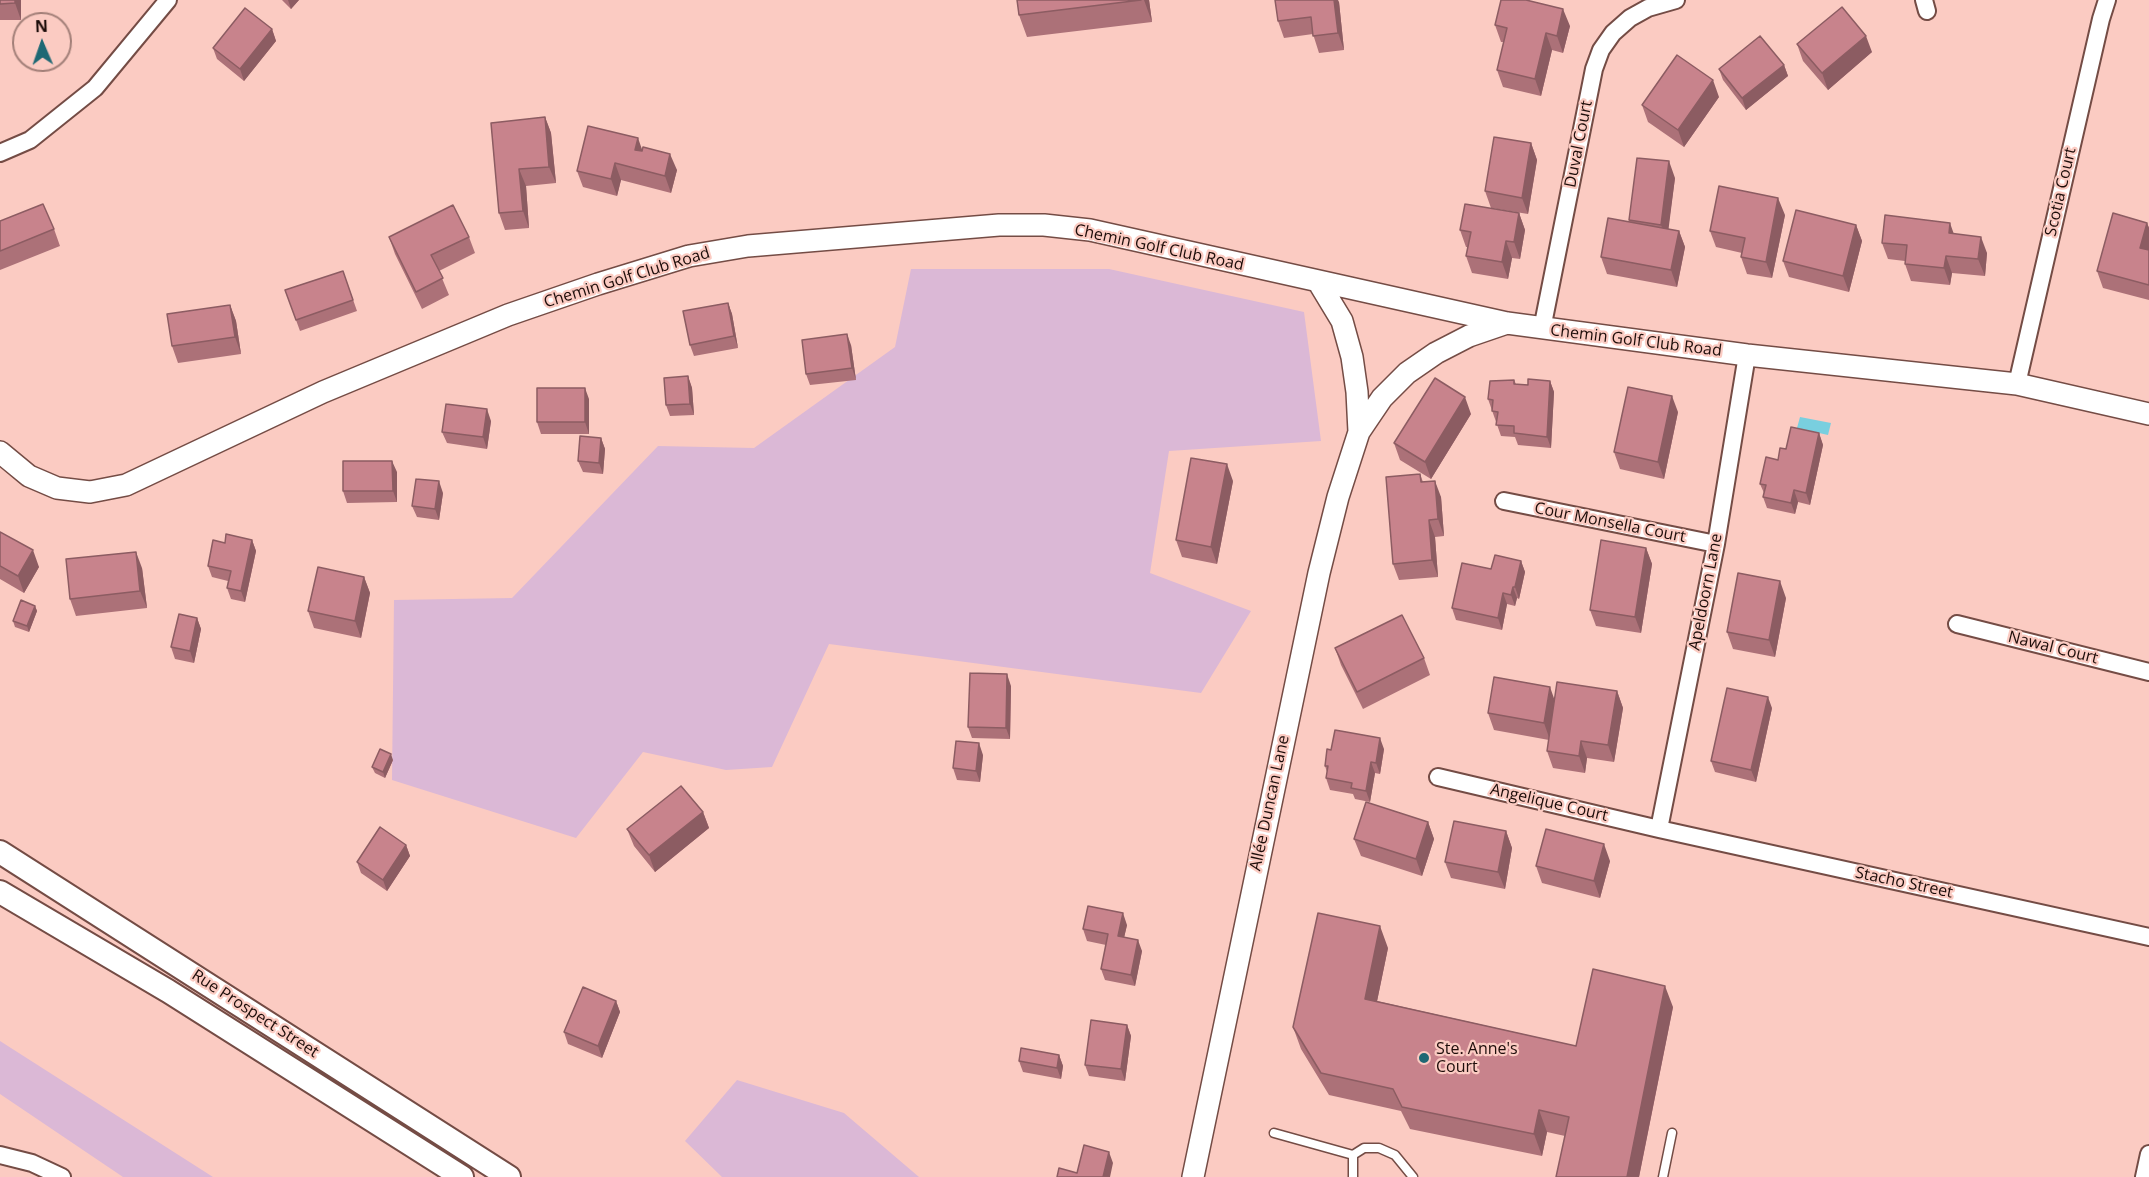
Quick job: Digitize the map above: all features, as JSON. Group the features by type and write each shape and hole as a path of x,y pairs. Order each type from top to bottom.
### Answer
{"main road":[{"name":"Rue Prospect Street","path":"0,852 509,1177"},
{"name":"Rue Prospect Street","path":"0,892 168,992 462,1177"}],"street":[{"path":"0,153 30,140 95,88 168,0"},
{"name":"Duval Court","path":"1542,329 1594,69 1601,50 1613,33 1630,18 1648,9 1676,0"},
{"name":"Scotia Court","path":"2017,384 2098,30 2108,0"},
{"name":"Chemin Golf Club Road","path":"0,452 29,476 57,488 90,492 126,485 322,392 508,315 689,256 748,246 999,225 1044,225 1090,230 1318,282 1542,329 1747,355 2017,384 2149,414"},
{"path":"1318,282 1342,321 1352,357 1359,432"},
{"path":"1359,432 1382,398 1407,373 1436,353 1470,336 1507,323"},
{"name":"Apeldoorn Lane","path":"1659,829 1716,544 1747,355"},
{"name":"Allée Duncan Lane","path":"1193,1177 1316,585 1338,497 1359,432"},
{"name":"Cour Monsella Court","path":"1504,501 1716,544"},
{"name":"Nawal Court","path":"1957,624 2149,672"},
{"name":"Angelique Court","path":"1438,777 1659,829"},
{"name":"Stacho Street","path":"1659,829 2149,937"},
{"path":"2144,1177 2149,1154"},
{"path":"0,1155 32,1163 62,1177"}],"lane":[{"path":"1663,1177 1672,1132"},
{"path":"1274,1133 1353,1155 1364,1148 1379,1148 1395,1155 1413,1177"},
{"path":"1353,1155 1353,1177"}],"shaded area":[{"path":"911,269 1109,269 1304,312 1321,441 1169,451 1150,573 1251,611 1201,693 829,644 772,767 726,770 643,752 576,838 392,780 394,600 512,598 658,446 754,448 895,347"},
{"path":"0,1041 213,1177 123,1177 0,1094"},
{"path":"737,1080 844,1113 919,1177 722,1177 685,1141"}],"water":[{"path":"1800,417 1831,423 1828,435 1797,428"}],"building":[{"path":"0,0 15,0 15,3 0,4"},
{"path":"1017,0 1141,0 1019,15"},
{"path":"1275,0 1334,0 1338,33 1313,36 1311,17 1278,21"},
{"path":"1501,0 1526,0 1563,9 1557,36 1546,33 1535,79 1497,70 1507,28 1495,25"},
{"path":"1842,7 1866,36 1822,73 1797,44"},
{"path":"245,8 272,29 240,69 213,48"},
{"path":"1760,36 1784,65 1742,98 1719,69"},
{"path":"1677,55 1713,80 1678,130 1642,105"},
{"path":"545,117 549,167 519,169 523,211 499,213 491,123"},
{"path":"588,126 638,138 635,150 642,151 643,147 670,154 665,176 615,163 611,179 577,171"},
{"path":"1494,137 1531,143 1522,198 1485,191"},
{"path":"1637,158 1669,161 1661,225 1629,220"},
{"path":"1719,186 1778,198 1766,262 1741,257 1745,238 1710,231"},
{"path":"43,204 54,229 0,251 0,221"},
{"path":"1465,204 1519,213 1514,242 1506,241 1502,262 1466,256 1471,232 1460,230"},
{"path":"453,205 469,237 431,255 443,278 416,292 389,237"},
{"path":"1796,210 1856,225 1843,276 1783,261"},
{"path":"2113,213 2147,223 2140,248 2149,250 2149,285 2097,271"},
{"path":"1885,215 1950,223 1949,233 1981,237 1978,259 1946,256 1944,268 1905,264 1907,245 1882,243"},
{"path":"1608,218 1679,231 1671,270 1601,257"},
{"path":"343,271 353,300 296,320 285,290"},
{"path":"728,303 734,336 690,345 683,311"},
{"path":"230,305 235,337 172,346 167,314"},
{"path":"847,334 852,368 806,374 802,340"},
{"path":"688,376 690,404 666,405 664,378"},
{"path":"1435,378 1465,397 1425,462 1394,443"},
{"path":"1528,379 1550,381 1547,437 1514,433 1514,426 1496,425 1498,412 1492,411 1493,400 1488,399 1490,381 1514,380 1514,384 1528,385"},
{"path":"1628,387 1672,396 1658,462 1614,452"},
{"path":"537,388 585,388 585,422 537,422"},
{"path":"446,404 487,409 483,437 442,432"},
{"path":"1791,427 1819,433 1806,493 1794,490 1791,503 1763,497 1766,485 1760,484 1766,457 1778,460 1780,448 1786,449"},
{"path":"580,436 601,438 599,463 578,461"},
{"path":"1191,458 1227,464 1211,547 1176,540"},
{"path":"343,461 392,461 393,491 343,491"},
{"path":"1420,474 1421,482 1435,481 1438,519 1429,520 1432,560 1393,564 1386,477"},
{"path":"416,479 439,481 435,509 412,506"},
{"path":"0,532 33,550 18,576 0,566"},
{"path":"226,534 252,540 241,591 227,588 231,571 208,566 213,540 225,543"},
{"path":"1601,540 1646,548 1635,617 1590,610"},
{"path":"136,552 140,591 70,599 66,559"},
{"path":"1495,555 1521,561 1511,595 1503,593 1498,618 1452,608 1462,563 1491,569"},
{"path":"318,567 364,577 355,621 308,611"},
{"path":"1738,573 1780,581 1769,640 1727,632"},
{"path":"21,600 35,606 27,626 13,621"},
{"path":"179,614 197,618 190,651 171,647"},
{"path":"1402,615 1424,658 1357,692 1335,648"},
{"path":"970,673 1007,674 1006,728 968,727"},
{"path":"1494,677 1550,687 1544,723 1488,713"},
{"path":"1557,682 1617,691 1608,745 1581,741 1579,756 1547,751"},
{"path":"1727,688 1768,697 1751,770 1711,761"},
{"path":"1335,730 1380,738 1376,763 1371,762 1366,791 1351,788 1352,783 1326,778 1327,749 1331,750"},
{"path":"956,741 979,743 976,771 953,768"},
{"path":"380,749 391,754 383,772 372,767"},
{"path":"681,786 703,812 649,855 627,829"},
{"path":"1366,802 1428,822 1416,859 1354,839"},
{"path":"1454,821 1506,831 1498,872 1445,862"},
{"path":"380,827 406,845 383,880 357,862"},
{"path":"1546,829 1604,844 1594,881 1536,866"},
{"path":"1088,906 1123,913 1118,936 1138,940 1131,975 1101,969 1108,934 1083,929"},
{"name":"Ste. Anne's Court","path":"1318,913 1380,926 1365,999 1576,1046 1593,969 1665,986 1627,1177 1556,1177 1569,1117 1539,1110 1534,1134 1402,1107 1393,1089 1321,1073 1293,1027"},
{"path":"583,987 616,1001 598,1046 564,1032"},
{"path":"1091,1020 1127,1025 1121,1069 1085,1065"},
{"path":"1021,1048 1059,1055 1057,1068 1019,1061"},
{"path":"1084,1145 1109,1152 1103,1177 1057,1177 1059,1168 1077,1173"}],"place":[{"name":"Ste. Anne's Court","path":"1424,1058"}]}
